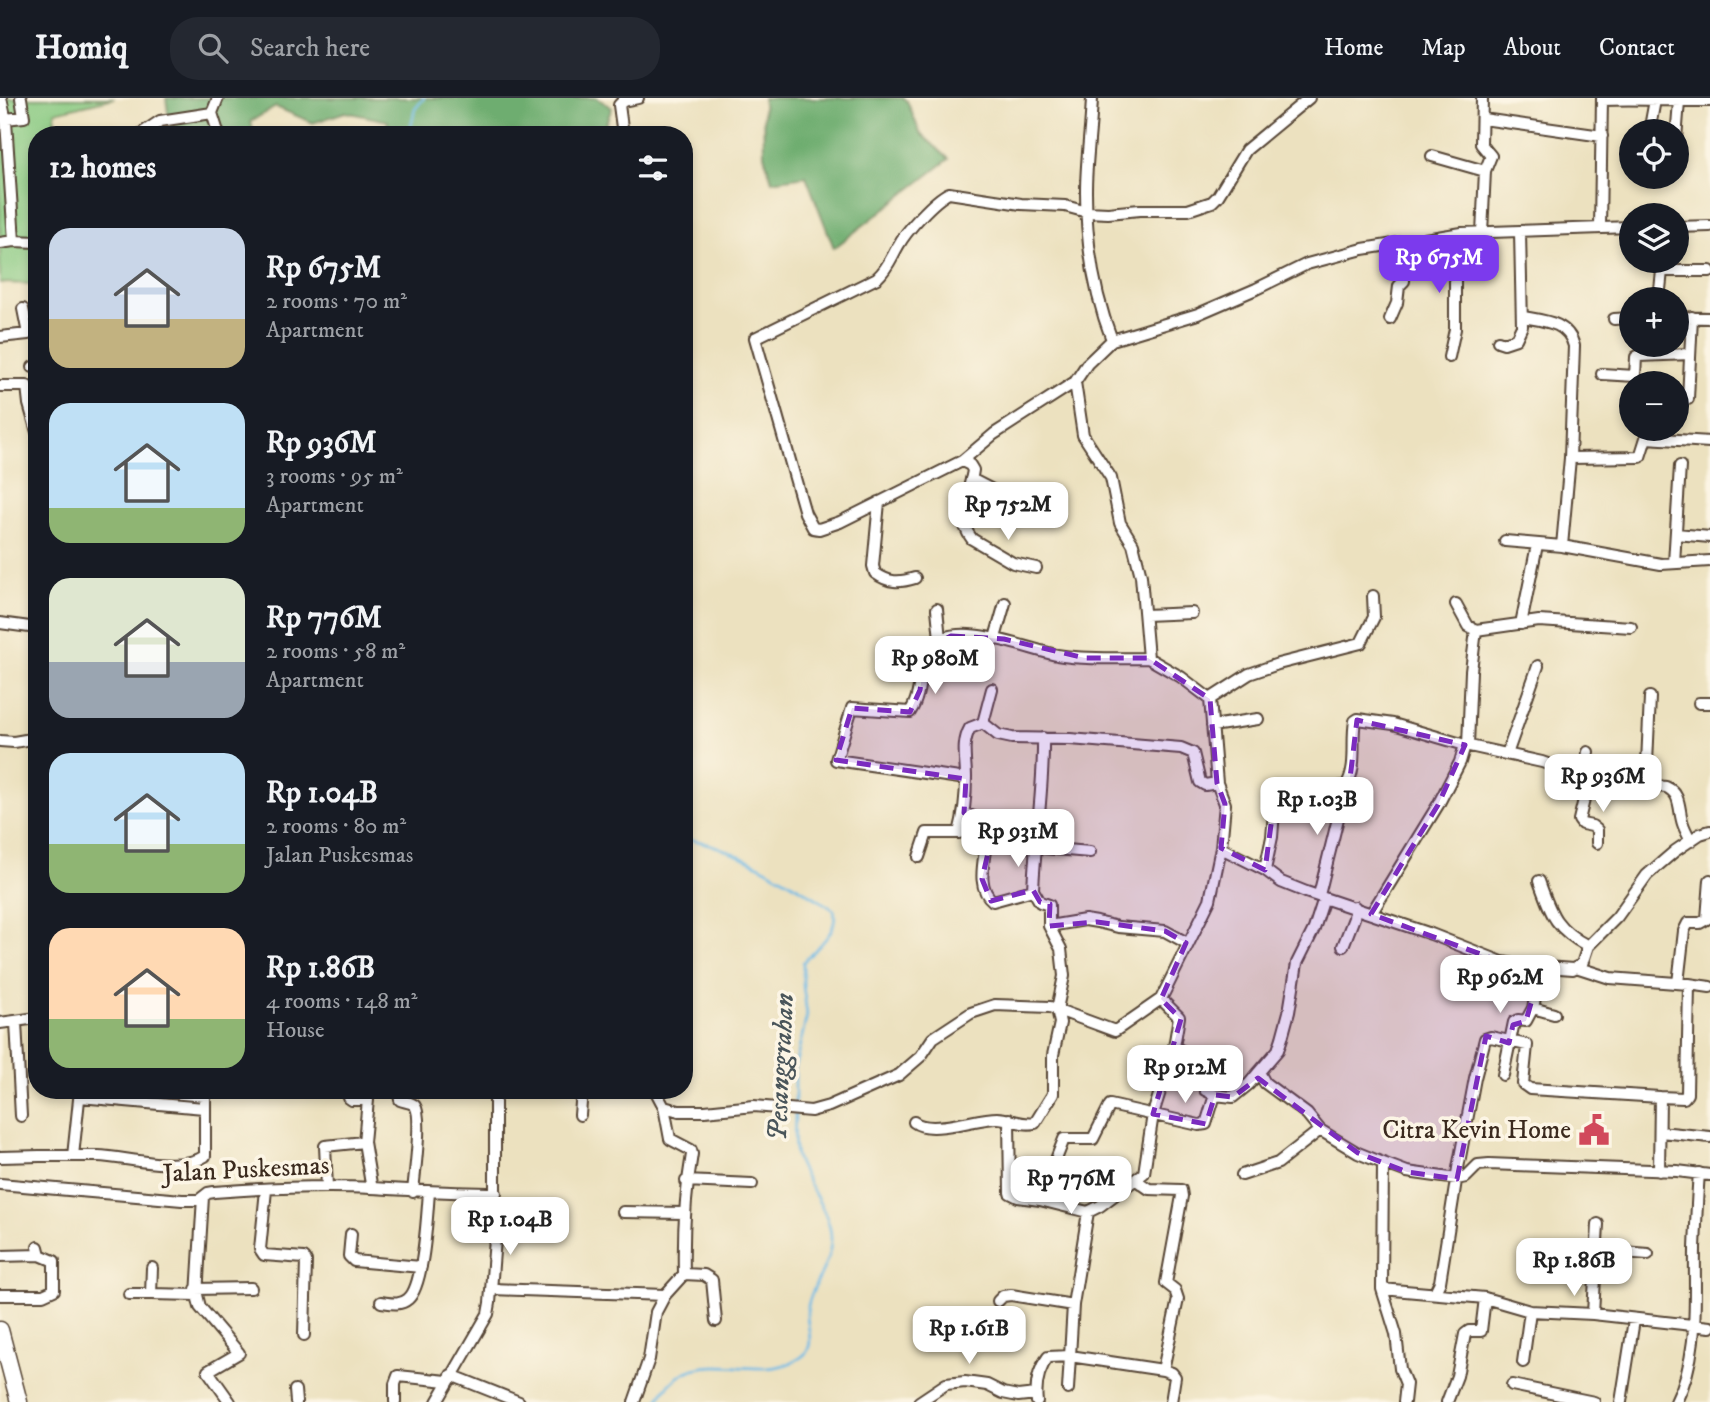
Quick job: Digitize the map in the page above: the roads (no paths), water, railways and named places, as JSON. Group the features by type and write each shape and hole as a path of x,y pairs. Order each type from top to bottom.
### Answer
{"street":[{"path":"1,98 14,241"},
{"path":"5,119 24,117 21,98"},
{"path":"214,126 212,113 218,98"},
{"path":"622,126 619,104 638,98"},
{"path":"1092,98 1087,212 1094,284 1112,340"},
{"path":"1309,98 1246,150 1212,202 1188,210 1087,212 1065,206 1021,204 955,193 945,195 909,231 887,268 877,278 755,338 804,513 813,528 819,529 840,522 962,461 994,434 1075,382 1087,364 1112,340 1198,314 1307,264 1363,249 1455,235 1619,227"},
{"path":"1482,98 1481,144 1491,156 1485,171 1482,233"},
{"path":"1600,228 1602,99 1710,101"},
{"path":"1651,119 1653,99"},
{"path":"1678,119 1679,101"},
{"path":"152,126 160,121 212,113"},
{"path":"1483,119 1602,136"},
{"path":"1432,156 1485,171"},
{"path":"1689,227 1710,226"},
{"path":"1498,341 1504,343 1516,339 1522,326 1520,232"},
{"path":"1449,357 1455,329 1455,235"},
{"path":"0,243 28,242"},
{"path":"1390,319 1397,303 1399,286 1404,281 1406,244"},
{"path":"1689,269 1710,271"},
{"path":"23,309 28,322"},
{"path":"1523,317 1546,321 1565,329 1571,335 1574,346 1570,458 1562,546"},
{"path":"1689,376 1692,317 1710,318"},
{"path":"1614,319 1619,319"},
{"path":"0,337 28,334"},
{"path":"1602,374 1636,376 1638,356 1690,354"},
{"path":"1075,382 1083,435 1111,478 1120,523 1133,544 1141,576 1148,658"},
{"path":"0,386 27,386 28,395"},
{"path":"1570,458 1640,457 1646,438 1710,442"},
{"path":"962,461 972,468 963,505 967,534 1013,563 1036,568"},
{"path":"1674,563 1680,466"},
{"path":"971,479 1004,496 1024,502"},
{"path":"879,502 873,566 875,573 885,580 901,583 915,578"},
{"path":"1676,534 1710,537"},
{"path":"1505,541 1562,546 1661,564 1710,561"},
{"path":"1521,624 1537,545"},
{"path":"1210,699 1249,674 1357,645 1374,617 1373,596"},
{"path":"996,638 1005,603"},
{"path":"1456,604 1468,626 1476,630 1564,622 1631,627"},
{"path":"937,609 940,639"},
{"path":"1146,615 1192,613"},
{"path":"0,623 28,627"},
{"path":"1371,914 1438,805 1460,762 1466,745 1476,630"},
{"path":"664,1107 679,1111 754,1106 811,1111 899,1074 921,1056 933,1038 971,1013 995,1004 1057,1009 1115,1031 1161,999 1210,900 1221,848 1225,804 1217,783 1210,699 1181,677 1148,658 1085,658 1057,654 996,638 951,636 940,639 926,649 920,690 909,712 852,708 836,760 966,779"},
{"path":"1507,754 1538,666"},
{"path":"984,723 992,689"},
{"path":"1646,785 1650,697"},
{"path":"1212,726 1258,719"},
{"path":"1174,1047 1211,1064 1203,1088 1215,1096 1229,1097 1237,1095 1275,1053 1289,1012 1297,963 1314,929 1346,786 1350,780 1357,720 1392,724 1466,745 1542,762 1586,779 1673,790 1678,799 1682,822 1691,841"},
{"path":"919,857 927,833 959,833 964,813 966,735 970,728 984,723"},
{"path":"984,723 998,735 1029,739 1135,743 1190,750 1200,782 1205,785 1217,783"},
{"path":"914,1122 923,1127 997,1118 1020,1123 1035,1122 1053,1094 1053,1055 1060,1023 1057,1009 1065,976 1059,944 1049,926 1049,905 1040,902 1033,890 1034,848 1044,773 1043,738"},
{"path":"0,741 28,739"},
{"path":"1588,752 1579,820 1597,830 1597,843"},
{"path":"1265,870 1274,822 1276,788 1312,790 1346,786"},
{"path":"964,813 992,825 986,843 982,886 991,901 1033,890"},
{"path":"1579,968 1584,962 1588,946 1617,917 1647,875 1691,841 1710,831"},
{"path":"986,843 1090,852"},
{"path":"1221,848 1265,870 1281,882 1431,934 1502,962 1579,968 1610,978 1710,987"},
{"path":"1435,1292 1440,1282 1475,1078 1485,1039 1491,1037 1527,1046 1523,1084 1530,1089 1684,1098 1687,1094 1684,932 1688,923 1700,923 1706,919 1710,880"},
{"path":"1539,881 1556,922 1565,933 1588,946"},
{"path":"1343,946 1352,925 1355,907"},
{"path":"1049,926 1085,920 1118,927 1166,931 1187,943"},
{"path":"1503,1074 1514,1022 1526,1021 1533,1008 1541,967"},
{"path":"1068,1389 1073,1305 1088,1212 1144,1173 1153,1114 1174,1047 1179,1017 1161,999"},
{"path":"1533,1008 1554,1014"},
{"path":"0,1023 28,1020"},
{"path":"16,1022 21,1116"},
{"path":"1259,1072 1265,1083 1307,1114 1320,1130 1358,1153 1407,1172 1457,1179 1466,1177 1478,1165 1489,1164 1704,1174 1695,1325 1685,1384 1676,1402"},
{"path":"1040,1200 1064,1139 1093,1139 1110,1105 1193,1125 1206,1124 1215,1096"},
{"path":"1658,1171 1660,1097"},
{"path":"73,1156 79,1099"},
{"path":"130,1099 204,1108"},
{"path":"0,1157 99,1156 175,1163 197,1161 205,1156 205,1099"},
{"path":"350,1099 368,1100 364,1142 371,1184"},
{"path":"400,1099 412,1104 417,1110 418,1156 414,1192"},
{"path":"437,1402 488,1314 492,1289 496,1193 495,1099"},
{"path":"580,1115 581,1099"},
{"path":"634,1402 649,1359 656,1312 665,1295 684,1274 686,1181 692,1152 670,1139 664,1107 660,1099"},
{"path":"1009,1119 1010,1193 1088,1212"},
{"path":"1242,1175 1278,1163 1320,1130"},
{"path":"1660,1132 1710,1137"},
{"path":"327,1187 325,1146 364,1142"},
{"path":"1384,1163 1382,1289 1396,1334 1400,1369 1406,1384 1404,1402"},
{"path":"1136,1180 1149,1189 1181,1190 1182,1196 1166,1283 1175,1290 1178,1299 1163,1370"},
{"path":"686,1181 752,1184"},
{"name":"Jalan Puskesmas","path":"0,1184 182,1200 199,1200 214,1192 327,1187 496,1193"},
{"path":"266,1190 260,1250 264,1255 293,1256 306,1261 304,1335"},
{"path":"381,1302 397,1304 406,1301 413,1293 421,1266 429,1192"},
{"path":"203,1197 197,1292 200,1307 239,1353 208,1371 230,1402"},
{"path":"623,1212 684,1213"},
{"path":"1593,1314 1598,1224"},
{"path":"351,1234 349,1256 354,1261 421,1266"},
{"path":"1597,1250 1648,1254"},
{"path":"0,1256 39,1251 54,1262 54,1290 43,1295 0,1295"},
{"path":"151,1294 152,1268"},
{"path":"684,1274 704,1275 712,1280 716,1321"},
{"path":"129,1294 251,1288"},
{"path":"492,1289 665,1295"},
{"path":"1382,1289 1485,1298 1530,1311 1593,1314 1710,1327"},
{"path":"998,1301 1003,1296 1011,1295 1073,1305"},
{"path":"1447,1402 1457,1376 1465,1334 1468,1331 1481,1331 1485,1298"},
{"path":"1523,1362 1530,1311"},
{"path":"1621,1402 1634,1320"},
{"path":"0,1330 19,1402"},
{"path":"919,1402 946,1384 965,1382 987,1385 1003,1393 1036,1398 1037,1377 1042,1364 1048,1357 1070,1356 1172,1373 1175,1377 1171,1402"},
{"path":"395,1402 398,1376 449,1378 519,1402"},
{"path":"1512,1385 1594,1402"},
{"path":"295,1390 296,1402"}],"waterway":[{"name":"Pesanggrahan","path":"411,126 415,109 424,98"},
{"name":"Pesanggrahan","path":"693,841 741,856 834,910 835,918 830,933 803,962 807,1015 795,1066 795,1107"},
{"name":"Pesanggrahan","path":"657,1402 672,1382 688,1371 706,1367 782,1366 800,1358 808,1349 808,1304 827,1259 831,1239 827,1219 796,1156 795,1114"}],"place":[{"name":"Citra Kevin Home","path":"1594,1130"}]}
